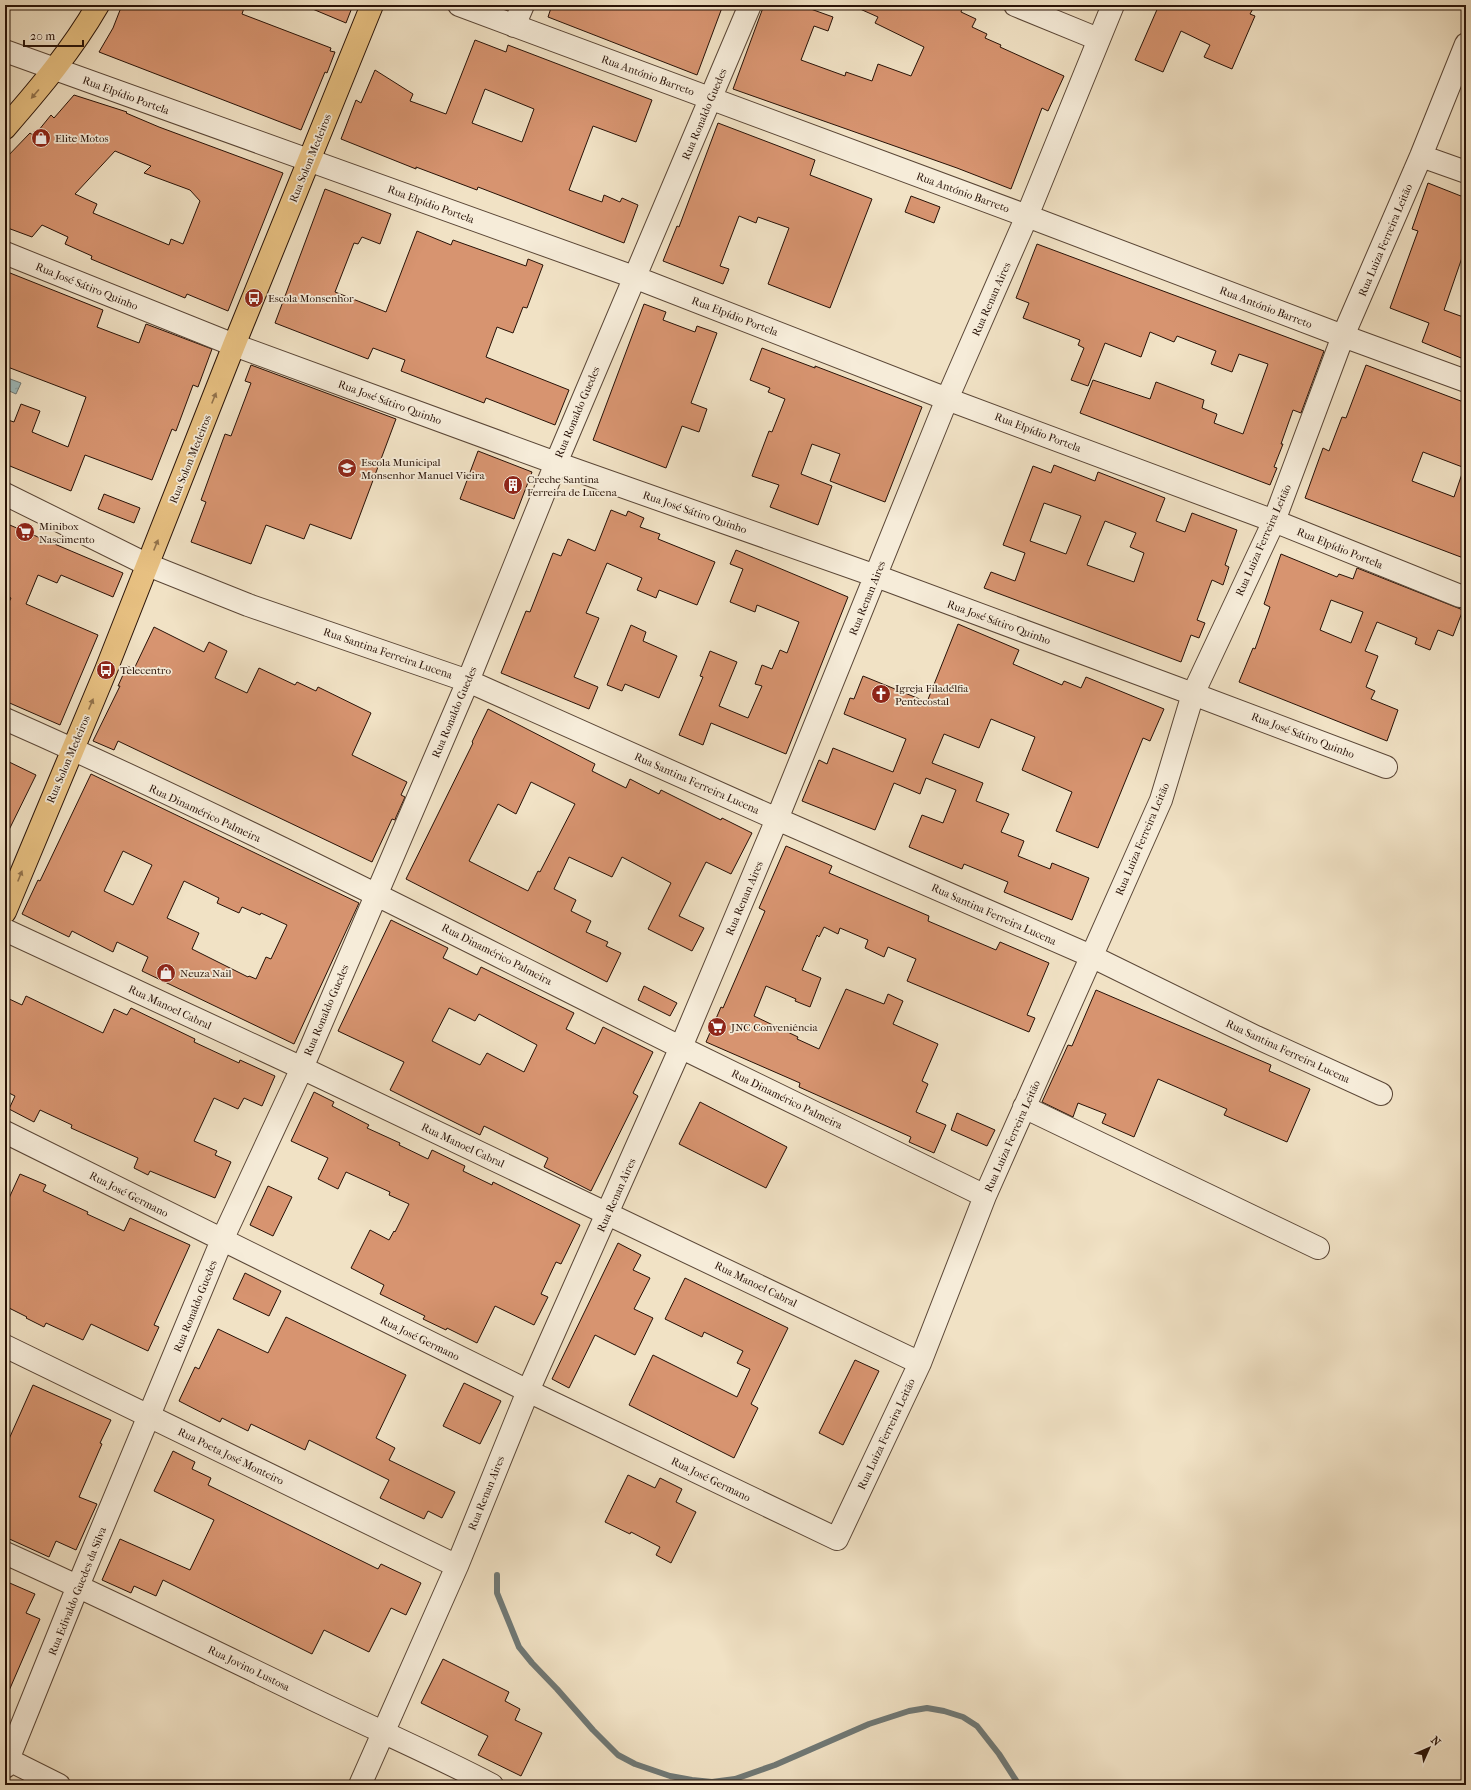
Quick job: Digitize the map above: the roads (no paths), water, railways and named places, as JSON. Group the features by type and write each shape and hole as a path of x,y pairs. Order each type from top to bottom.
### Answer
{"main road":[{"path":"5,128 56,69 84,29 98,5"},
{"name":"Rua Solon Medeiros","path":"5,912 148,564 234,345 372,5"}],"street":[{"name":"Rua António Barreto","path":"459,5 1466,381"},
{"path":"514,26 523,5"},
{"name":"Rua Ronaldo Guedes","path":"150,1415 222,1240 302,1068 468,681 556,463 750,5"},
{"path":"1015,5 1098,39"},
{"name":"Rua Renan Aires","path":"360,1785 457,1566 528,1391 682,1048 777,819 947,398 1027,216 1113,5"},
{"name":"Rua Luiza Ferreira Leitão","path":"837,1539 920,1363 985,1196 1161,800 1193,694 1274,521 1343,336 1421,156 1466,44"},
{"name":"Rua Elpídio Portela","path":"5,52 634,277 947,398 1274,521 1460,596"},
{"path":"1421,156 1466,172"},
{"name":"Rua José Sátiro Quinho","path":"5,253 234,345 556,463 876,576 1386,767"},
{"name":"Rua Santina Ferreira Lucena","path":"5,494 148,564 248,605 468,681 777,819 1091,956 1256,1037 1381,1094"},
{"name":"Rua Dinamérico Palmeira","path":"5,719 72,749 376,894 682,1048 985,1196"},
{"name":"Rua Manoel Cabral","path":"5,930 302,1068 920,1363"},
{"path":"1024,1107 1318,1248"},
{"name":"Rua José Germano","path":"5,1132 528,1391 837,1539"},
{"name":"Rua Poeta José Monteiro","path":"5,1346 150,1415 457,1566"},
{"name":"Rua Edivaldo Guedes da Silva","path":"6,1762 150,1415"},
{"name":"Rua Jovino Lustosa","path":"5,1553 78,1586 382,1733 452,1764 492,1785"},
{"path":"6,1762 59,1785"}],"water":[{"path":"5,377 21,383 16,394 5,389"}],"waterway":[{"path":"497,1575 497,1593 519,1647 593,1730 618,1755 635,1764 670,1776 692,1780 712,1782 735,1779 775,1765 869,1724 909,1711 927,1708 944,1711 963,1717 977,1726 999,1754 1019,1785"}],"place":[{"name":"Elite Motos","path":"41,138"},
{"name":"Escola Monsenhor","path":"254,298"},
{"name":"Escola Municipal Monsenhor Manuel Vieira","path":"347,468"},
{"name":"Creche Santina Ferreira de Lucena","path":"513,485"},
{"name":"Minibox Nascimento","path":"25,532"},
{"name":"Telecentro","path":"106,670"},
{"name":"Igreja Filadélfia Pentecostal","path":"881,694"},
{"name":"Neuza Nail","path":"166,973"},
{"name":"JNC Conveniência","path":"717,1027"}]}
